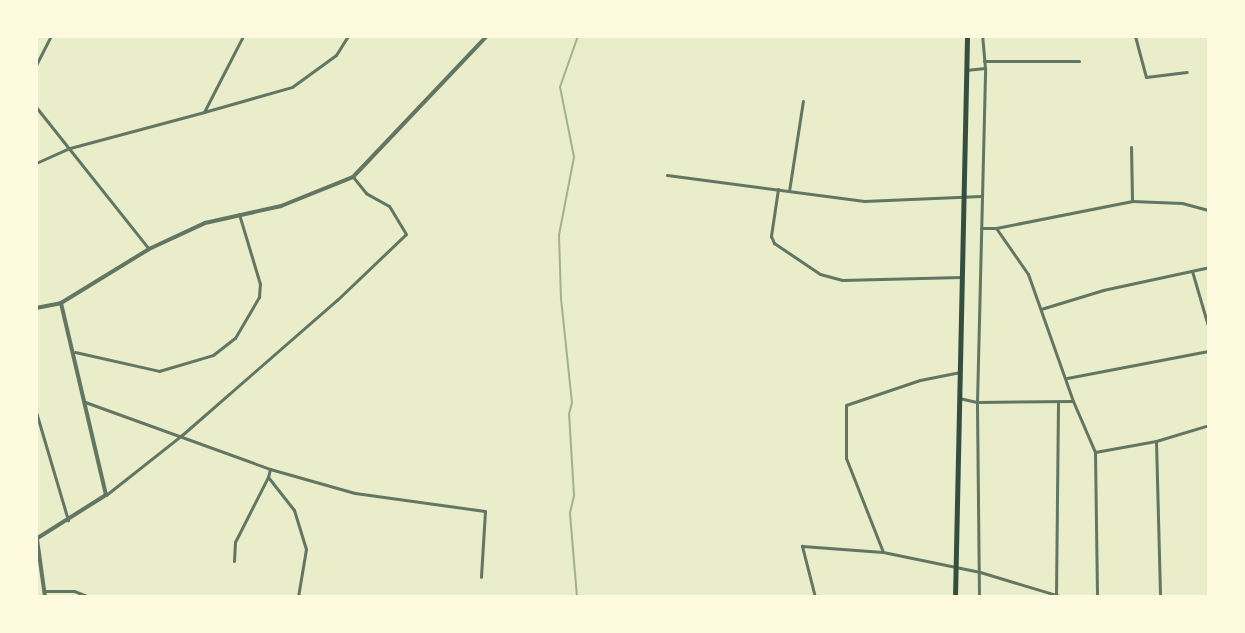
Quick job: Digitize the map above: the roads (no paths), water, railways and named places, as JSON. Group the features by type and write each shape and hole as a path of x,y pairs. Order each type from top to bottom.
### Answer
{"highway":[{"path":"955,597 966,194 967,36"}],"street":[{"path":"36,65 51,36"},
{"path":"204,112 243,36"},
{"path":"36,163 70,148 292,87 336,55 348,36"},
{"path":"36,308 61,303 149,249 205,223 281,206 353,177 488,36"},
{"path":"979,597 977,402 985,68 982,36"},
{"path":"1135,36 1146,76 1187,72"},
{"path":"984,61 1079,61"},
{"path":"966,70 985,68"},
{"path":"789,191 803,101"},
{"path":"36,107 149,249"},
{"path":"1131,147 1132,201"},
{"path":"667,175 864,201 966,194 982,196"},
{"path":"45,597 37,539 106,495 182,435 337,300 406,234 389,206 366,194 353,177"},
{"path":"778,189 771,236 774,243 820,274 842,280 963,277"},
{"path":"981,228 996,228 1132,201 1182,203 1209,210"},
{"path":"75,352 159,371 213,355 235,338 259,297 260,284 239,214"},
{"path":"996,228 1028,274 1067,378 1073,401 1095,452 1097,597"},
{"path":"1041,309 1103,290 1209,267"},
{"path":"1192,271 1209,329"},
{"path":"61,303 75,352 83,402 106,495"},
{"path":"1067,378 1209,351"},
{"path":"883,552 846,458 846,405 920,380 960,372"},
{"path":"959,398 977,402 1058,403 1073,401"},
{"path":"83,402 182,435 270,469 355,493 485,511 481,578"},
{"path":"1056,594 1058,403"},
{"path":"36,412 68,520"},
{"path":"1095,452 1156,441 1209,425"},
{"path":"1156,441 1160,597"},
{"path":"234,561 235,542 270,469"},
{"path":"268,477 294,510 306,549 298,597"},
{"path":"815,597 802,546 883,552 955,566 1063,597"},
{"path":"44,591 74,591 90,597"}],"waterway":[{"path":"577,597 570,513 574,495 569,414 572,403 561,299 559,235 574,157 560,87 578,36"}]}
